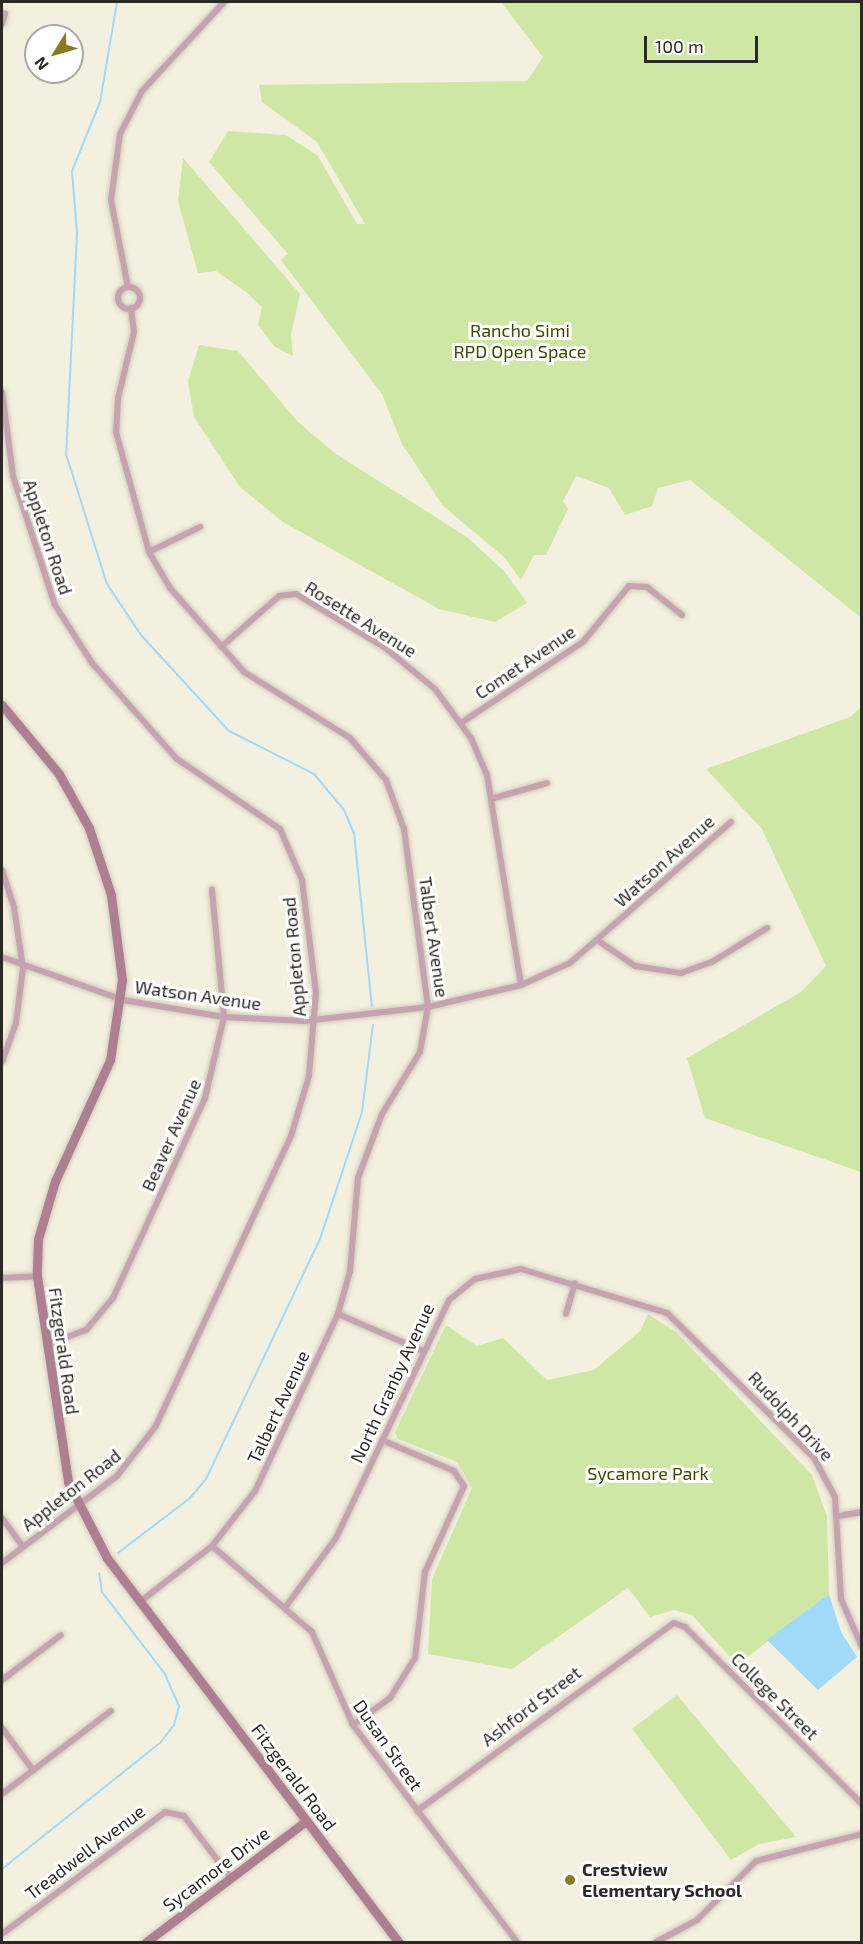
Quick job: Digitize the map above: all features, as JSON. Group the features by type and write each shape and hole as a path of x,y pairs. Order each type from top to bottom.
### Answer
{"main road":[{"name":"Fitzgerald Road","path":"2,705 58,774 103,862 123,1000 110,1060 46,1203 37,1276 62,1460 76,1506 141,1601 398,1942"},
{"name":"Sycamore Drive","path":"146,1942 306,1821"}],"street":[{"path":"128,287 119,301 131,308 140,296 128,287 111,200 120,134 149,82 224,2"},
{"path":"2,24 5,14"},
{"name":"Talbert Avenue","path":"131,308 134,332 118,398 116,432 149,552 170,588 221,647 264,689 350,738 386,780 404,829 428,1007 420,1052 382,1114 358,1178 350,1271 338,1314 255,1491 213,1545 141,1601"},
{"name":"Appleton Road","path":"2,392 13,476 43,578 69,631 177,759 264,814 292,848 302,880 315,1020 309,1076 291,1136 156,1426 130,1463 2,1563"},
{"path":"149,552 200,527"},
{"name":"Comet Avenue","path":"461,723 583,642 629,586 646,587 682,615"},
{"name":"Rosette Avenue","path":"221,647 279,596 296,594 405,662 461,723 494,798 521,985"},
{"path":"494,798 547,783"},
{"name":"Watson Avenue","path":"2,957 23,968 123,1000 224,1017 315,1020 428,1007 521,985 547,976 600,942 647,892 696,857 731,822"},
{"path":"2,870 14,907 23,968 16,1023 2,1062"},
{"name":"Beaver Avenue","path":"46,1345 86,1330 113,1298 206,1098 224,1017 212,890"},
{"path":"600,942 635,966 681,973 712,962 767,928"},
{"name":"North Granby Avenue","path":"287,1605 328,1552 448,1300 475,1279 521,1269 585,1286"},
{"path":"2,1278 37,1276"},
{"path":"566,1314 575,1283"},
{"name":"Rudolph Drive","path":"585,1286 652,1306 684,1325 814,1458 839,1516 841,1599 861,1647"},
{"path":"338,1314 423,1351"},
{"path":"353,1725 390,1698 415,1658 425,1572 463,1492 463,1480 382,1440"},
{"path":"839,1516 861,1512"},
{"path":"2,1518 23,1546"},
{"name":"Dusan Street","path":"213,1545 287,1605 323,1649 353,1725 516,1942"},
{"name":"College Street","path":"663,1626 685,1627 861,1804"},
{"name":"Ashford Street","path":"417,1811 663,1626"},
{"path":"2,1680 61,1635"},
{"path":"2,1794 111,1712"},
{"path":"2,1728 33,1770"},
{"name":"Treadwell Avenue","path":"2,1934 165,1812 184,1816 231,1878"},
{"path":"656,1942 697,1920 756,1861 861,1834"}],"green space":[{"name":"Rancho Simi RPD Open Space","path":"501,2 861,2 861,629 860,617 690,480 658,488 652,506 625,515 609,488 576,476 563,501 568,509 546,555 534,555 521,580 504,557 443,506 402,444 382,394 281,260 288,254 209,162 228,131 286,135 318,156 357,224 365,224 317,142 262,102 259,85 527,81 543,57"},
{"path":"183,158 300,294 291,335 293,356 275,347 258,325 262,307 246,292 216,271 198,273 178,201"},
{"path":"199,345 238,351 298,422 336,454 467,537 505,572 527,603 495,622 439,609 283,522 240,487 194,417 188,381"},
{"path":"861,707 861,1172 705,1118 687,1058 801,992 826,966 762,829 706,769 850,717"},
{"name":"Sycamore Park","path":"648,1314 676,1332 812,1475 827,1516 829,1594 737,1665 692,1615 674,1610 650,1617 628,1588 512,1669 428,1654 432,1579 472,1488 457,1462 398,1439 395,1432 446,1325 477,1346 503,1338 547,1380 594,1370 640,1331"},
{"path":"677,1695 796,1837 759,1844 731,1860 632,1729"}],"water":[{"path":"829,1594 841,1632 857,1657 818,1690 767,1640"}],"waterway":[{"path":"117,2 100,102 72,171 77,233 66,454 107,584 141,635 229,731 314,774 344,810 354,833 372,1006"},
{"path":"118,1553 190,1498 206,1479 320,1239 362,1112 373,1025"},
{"path":"2,1869 160,1743 174,1725 179,1706 165,1674 102,1592 99,1573"}],"place":[{"name":"Crestview Elementary School","path":"570,1880"}]}
